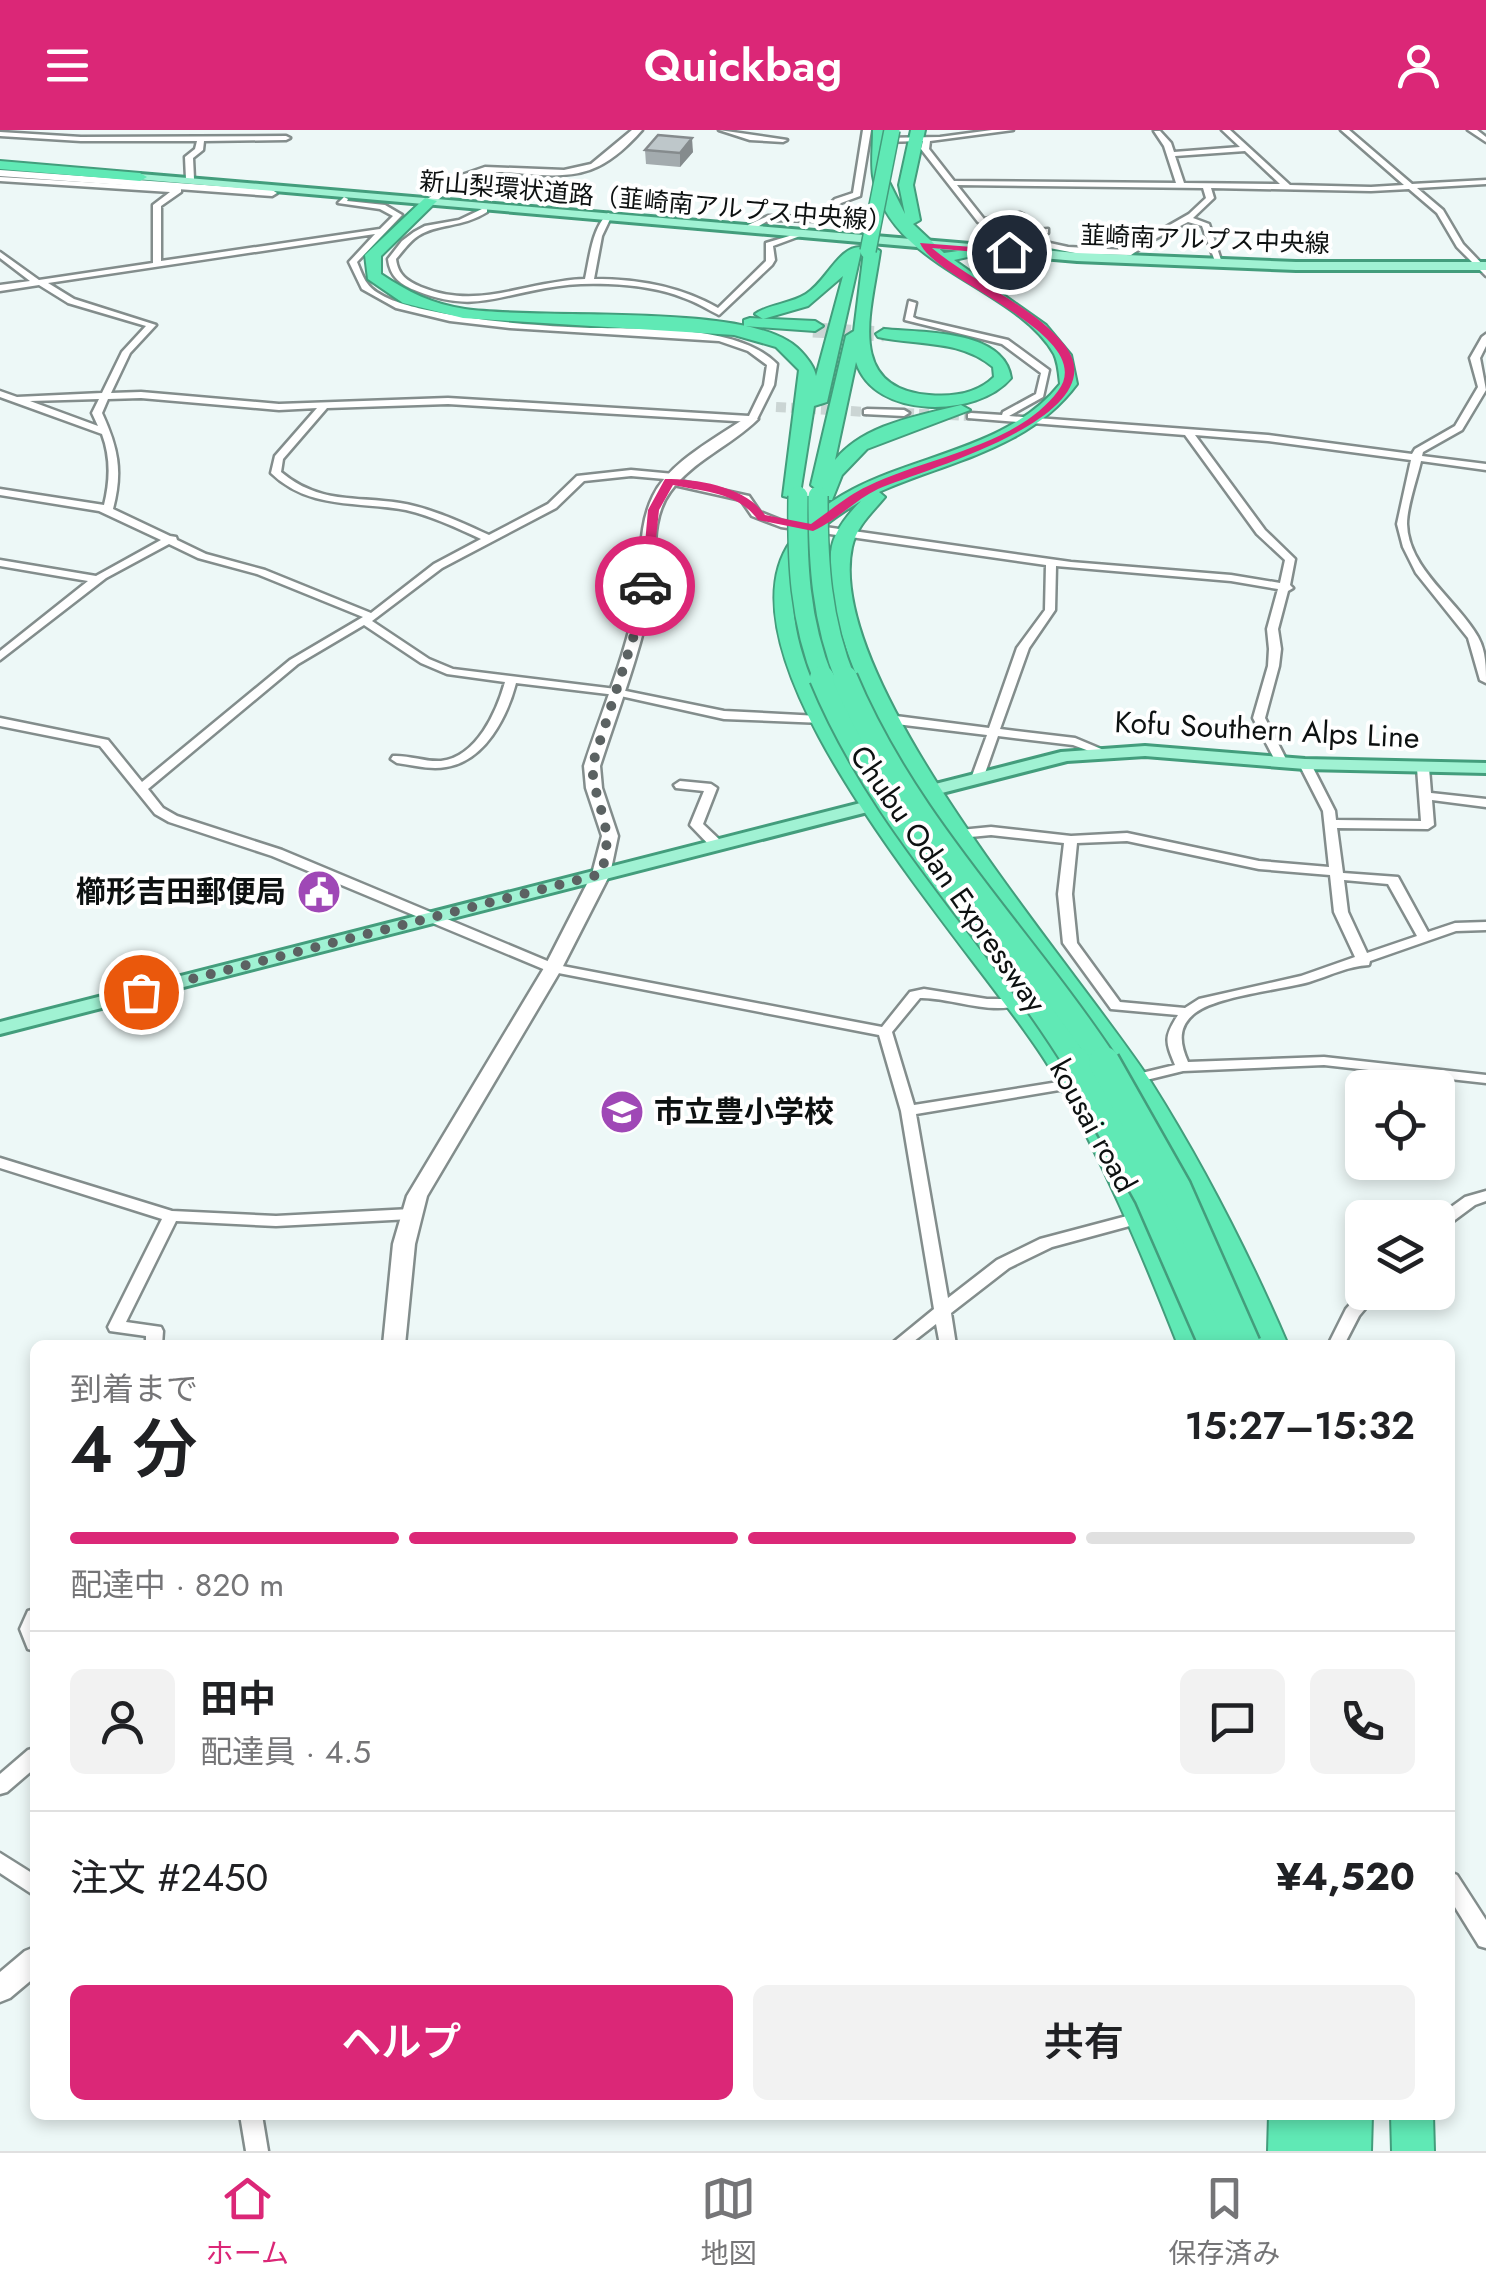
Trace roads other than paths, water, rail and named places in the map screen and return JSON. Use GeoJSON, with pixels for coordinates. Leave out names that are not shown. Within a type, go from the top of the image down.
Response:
{"type":"FeatureCollection","features":[{"type":"Feature","properties":{"kind":"highway"},"geometry":{"type":"LineString","coordinates":[[875,138],[892,130]]}},
{"type":"Feature","properties":{"kind":"highway","name":"kousai road"},"geometry":{"type":"LineString","coordinates":[[920,137],[906,196],[923,244]]}},
{"type":"Feature","properties":{"kind":"highway"},"geometry":{"type":"LineString","coordinates":[[666,322],[757,315],[800,304],[829,285],[862,251],[873,224],[875,138]]}},
{"type":"Feature","properties":{"kind":"highway"},"geometry":{"type":"LineString","coordinates":[[808,496],[860,445],[906,425],[991,400],[1016,378],[1013,363],[977,342],[885,332],[972,346],[995,358],[1004,371],[1003,378],[991,391],[950,400],[905,396],[876,382],[864,362],[862,251],[878,180],[875,138]]}},
{"type":"Feature","properties":{"kind":"highway","name":"kousai road"},"geometry":{"type":"LineString","coordinates":[[875,138],[884,182],[910,231],[944,263],[1030,319],[1061,346],[1070,370],[1068,384],[1037,419],[870,489],[803,532],[789,561],[783,597],[789,638],[819,720],[849,781],[1018,1002],[1072,1084],[1142,1217],[1191,1340]]}},
{"type":"Feature","properties":{"kind":"highway","name":"新山梨環状道路（韮崎南アルプス中央線）"},"geometry":{"type":"LineString","coordinates":[[0,170],[137,179]]}},
{"type":"Feature","properties":{"kind":"highway"},"geometry":{"type":"LineString","coordinates":[[427,204],[380,246],[371,264],[378,282],[395,294],[464,312],[814,328]]}},
{"type":"Feature","properties":{"kind":"highway"},"geometry":{"type":"LineString","coordinates":[[887,239],[910,231]]}},
{"type":"Feature","properties":{"kind":"highway"},"geometry":{"type":"LineString","coordinates":[[944,263],[954,253],[981,250]]}},
{"type":"Feature","properties":{"kind":"highway","name":"Chubu Odan Expressway"},"geometry":{"type":"LineString","coordinates":[[862,251],[808,496],[803,532],[805,632],[848,736],[895,813],[1037,1006],[1100,1103],[1161,1221],[1213,1340]]}},
{"type":"Feature","properties":{"kind":"highway"},"geometry":{"type":"LineString","coordinates":[[666,322],[749,335],[779,344],[800,356],[809,383],[808,496]]}},
{"type":"Feature","properties":{"kind":"highway","name":"kousai road"},"geometry":{"type":"LineString","coordinates":[[938,462],[872,500],[847,532],[840,569],[846,615],[888,719],[960,834],[1136,1080],[1232,1247],[1270,1340]]}},
{"type":"Feature","properties":{"kind":"highway","name":"Chubu Odan Expressway"},"geometry":{"type":"LineString","coordinates":[[808,496],[823,617],[852,699],[894,774],[1074,1017],[1126,1097],[1158,1156],[1243,1340]]}},
{"type":"Feature","properties":{"kind":"highway"},"geometry":{"type":"LineString","coordinates":[[1289,2151],[1290,2120]]}},
{"type":"Feature","properties":{"kind":"highway"},"geometry":{"type":"LineString","coordinates":[[1318,2120],[1318,2151]]}},
{"type":"Feature","properties":{"kind":"highway"},"geometry":{"type":"LineString","coordinates":[[1350,2151],[1351,2120]]}},
{"type":"Feature","properties":{"kind":"highway"},"geometry":{"type":"LineString","coordinates":[[1412,2120],[1413,2151]]}},
{"type":"Feature","properties":{"kind":"main road","name":"新山梨環状道路（韮崎南アルプス中央線）"},"geometry":{"type":"LineString","coordinates":[[137,179],[923,244]]}},
{"type":"Feature","properties":{"kind":"main road","name":"新山梨環状道路（韮崎南アルプス中央線）"},"geometry":{"type":"LineString","coordinates":[[137,179],[923,244]]}},
{"type":"Feature","properties":{"kind":"main road","name":"韮崎南アルプス中央線"},"geometry":{"type":"LineString","coordinates":[[923,244],[1220,264],[1484,268]]}},
{"type":"Feature","properties":{"kind":"main road","name":"Kofu Southern Alps Line"},"geometry":{"type":"LineString","coordinates":[[0,1028],[929,788],[1100,751],[1305,764],[1486,768]]}},
{"type":"Feature","properties":{"kind":"street"},"geometry":{"type":"LineString","coordinates":[[66,138],[82,130]]}},
{"type":"Feature","properties":{"kind":"street"},"geometry":{"type":"LineString","coordinates":[[427,204],[464,176],[478,172],[556,173],[588,169],[602,163],[638,130]]}},
{"type":"Feature","properties":{"kind":"street"},"geometry":{"type":"LineString","coordinates":[[723,130],[750,138],[784,134]]}},
{"type":"Feature","properties":{"kind":"street"},"geometry":{"type":"LineString","coordinates":[[751,228],[768,218],[819,219],[838,201],[856,194],[875,138],[1009,130]]}},
{"type":"Feature","properties":{"kind":"street"},"geometry":{"type":"LineString","coordinates":[[1226,130],[1286,186]]}},
{"type":"Feature","properties":{"kind":"street"},"geometry":{"type":"LineString","coordinates":[[1345,130],[1414,186],[1449,221],[1460,245],[1484,268]]}},
{"type":"Feature","properties":{"kind":"street"},"geometry":{"type":"LineString","coordinates":[[1472,130],[1486,140]]}},
{"type":"Feature","properties":{"kind":"street"},"geometry":{"type":"LineString","coordinates":[[1157,133],[1171,154],[1182,186]]}},
{"type":"Feature","properties":{"kind":"street"},"geometry":{"type":"LineString","coordinates":[[0,134],[66,138],[286,138]]}},
{"type":"Feature","properties":{"kind":"street"},"geometry":{"type":"LineString","coordinates":[[920,137],[925,149],[956,183],[973,214],[1043,248],[1079,254],[1128,253],[1143,238],[1163,234],[1188,219],[1210,198],[1206,186]]}},
{"type":"Feature","properties":{"kind":"street"},"geometry":{"type":"LineString","coordinates":[[184,185],[189,157],[198,150],[201,138]]}},
{"type":"Feature","properties":{"kind":"street"},"geometry":{"type":"LineString","coordinates":[[1171,154],[1246,149]]}},
{"type":"Feature","properties":{"kind":"street"},"geometry":{"type":"LineString","coordinates":[[0,170],[272,193]]}},
{"type":"Feature","properties":{"kind":"street"},"geometry":{"type":"LineString","coordinates":[[956,183],[1414,186],[1486,182]]}},
{"type":"Feature","properties":{"kind":"street"},"geometry":{"type":"LineString","coordinates":[[156,265],[157,204],[184,185],[310,191]]}},
{"type":"Feature","properties":{"kind":"street"},"geometry":{"type":"LineString","coordinates":[[344,199],[342,204],[382,207],[398,215],[354,262],[353,270],[373,295],[400,307],[530,328],[710,334],[746,346],[772,364],[756,412],[671,479],[654,510],[644,595],[592,766],[594,788],[610,836],[601,874],[553,968],[434,1165],[410,1214],[395,1340]]}},
{"type":"Feature","properties":{"kind":"street"},"geometry":{"type":"LineString","coordinates":[[484,210],[474,218],[422,226],[392,259],[395,273],[408,284],[441,298],[481,303],[567,282],[590,282],[660,288],[719,312],[740,288],[765,271],[771,259],[768,245],[796,236]]}},
{"type":"Feature","properties":{"kind":"street"},"geometry":{"type":"LineString","coordinates":[[986,221],[1020,216]]}},
{"type":"Feature","properties":{"kind":"street"},"geometry":{"type":"LineString","coordinates":[[590,282],[598,236],[607,218]]}},
{"type":"Feature","properties":{"kind":"street"},"geometry":{"type":"LineString","coordinates":[[1188,219],[1205,224],[1220,264]]}},
{"type":"Feature","properties":{"kind":"street"},"geometry":{"type":"LineString","coordinates":[[0,288],[380,231]]}},
{"type":"Feature","properties":{"kind":"street"},"geometry":{"type":"LineString","coordinates":[[1016,236],[1045,231]]}},
{"type":"Feature","properties":{"kind":"street"},"geometry":{"type":"LineString","coordinates":[[0,254],[71,300],[152,325],[126,352],[97,413],[112,443],[114,489],[108,510]]}},
{"type":"Feature","properties":{"kind":"street"},"geometry":{"type":"LineString","coordinates":[[912,303],[908,318],[996,338],[1019,349],[1046,372],[1048,379],[1040,394],[1000,417]]}},
{"type":"Feature","properties":{"kind":"street"},"geometry":{"type":"LineString","coordinates":[[1486,337],[1475,358],[1483,387],[1464,422],[1418,450],[1402,524],[1420,571],[1473,638],[1486,680]]}},
{"type":"Feature","properties":{"kind":"street"},"geometry":{"type":"LineString","coordinates":[[0,394],[106,432]]}},
{"type":"Feature","properties":{"kind":"street"},"geometry":{"type":"LineString","coordinates":[[19,399],[108,395],[256,407],[448,401],[756,412],[776,407]]}},
{"type":"Feature","properties":{"kind":"street"},"geometry":{"type":"LineString","coordinates":[[324,406],[278,458],[276,473],[284,482],[317,498],[417,510],[486,538]]}},
{"type":"Feature","properties":{"kind":"street"},"geometry":{"type":"LineString","coordinates":[[867,412],[904,414]]}},
{"type":"Feature","properties":{"kind":"street"},"geometry":{"type":"LineString","coordinates":[[970,416],[1187,430],[1486,467]]}},
{"type":"Feature","properties":{"kind":"street"},"geometry":{"type":"LineString","coordinates":[[1187,430],[1261,532],[1290,559],[1288,588],[1278,601],[1271,632],[1276,647],[1259,718],[1282,762]]}},
{"type":"Feature","properties":{"kind":"street"},"geometry":{"type":"LineString","coordinates":[[142,788],[294,662],[369,619],[438,566],[552,506],[582,478],[632,472],[671,479],[736,495],[750,502],[762,518],[803,532],[847,532],[1051,562],[1231,578],[1288,588]]}},
{"type":"Feature","properties":{"kind":"street"},"geometry":{"type":"LineString","coordinates":[[0,492],[108,510],[202,556],[261,572],[369,619],[437,667],[616,692],[724,715],[819,720]]}},
{"type":"Feature","properties":{"kind":"street"},"geometry":{"type":"LineString","coordinates":[[0,657],[96,579],[172,539]]}},
{"type":"Feature","properties":{"kind":"street"},"geometry":{"type":"LineString","coordinates":[[978,776],[1023,648],[1050,610],[1051,562]]}},
{"type":"Feature","properties":{"kind":"street"},"geometry":{"type":"LineString","coordinates":[[0,563],[96,579]]}},
{"type":"Feature","properties":{"kind":"street"},"geometry":{"type":"LineString","coordinates":[[396,759],[441,764],[470,750],[497,720],[512,679]]}},
{"type":"Feature","properties":{"kind":"street"},"geometry":{"type":"LineString","coordinates":[[888,719],[1075,742],[1100,751]]}},
{"type":"Feature","properties":{"kind":"street"},"geometry":{"type":"LineString","coordinates":[[0,722],[104,743],[173,820],[278,853],[553,968],[885,1032]]}},
{"type":"Feature","properties":{"kind":"street"},"geometry":{"type":"LineString","coordinates":[[1305,764],[1332,824],[1342,912],[1364,962]]}},
{"type":"Feature","properties":{"kind":"street"},"geometry":{"type":"LineString","coordinates":[[1332,824],[1428,824],[1423,768]]}},
{"type":"Feature","properties":{"kind":"street"},"geometry":{"type":"LineString","coordinates":[[680,785],[712,788],[696,825],[717,845]]}},
{"type":"Feature","properties":{"kind":"street"},"geometry":{"type":"LineString","coordinates":[[1428,796],[1486,803]]}},
{"type":"Feature","properties":{"kind":"street"},"geometry":{"type":"LineString","coordinates":[[960,834],[991,831],[1071,840],[1127,837],[1259,865],[1394,880],[1425,938]]}},
{"type":"Feature","properties":{"kind":"street"},"geometry":{"type":"LineString","coordinates":[[1071,840],[1064,894],[1070,943],[1116,1006],[1187,1012],[1204,1002],[1364,962],[1454,927],[1486,926]]}},
{"type":"Feature","properties":{"kind":"street"},"geometry":{"type":"LineString","coordinates":[[885,1032],[914,995],[924,993],[987,1003],[1018,1002]]}},
{"type":"Feature","properties":{"kind":"street"},"geometry":{"type":"LineString","coordinates":[[1184,1068],[1173,1044],[1187,1012]]}},
{"type":"Feature","properties":{"kind":"street"},"geometry":{"type":"LineString","coordinates":[[885,1032],[908,1110],[947,1340]]}},
{"type":"Feature","properties":{"kind":"street"},"geometry":{"type":"LineString","coordinates":[[908,1110],[1072,1084],[1136,1080],[1184,1068],[1324,1061],[1486,1079]]}},
{"type":"Feature","properties":{"kind":"street"},"geometry":{"type":"LineString","coordinates":[[0,1162],[172,1216],[276,1221],[410,1214]]}},
{"type":"Feature","properties":{"kind":"street"},"geometry":{"type":"LineString","coordinates":[[1455,1211],[1470,1200],[1486,1196]]}},
{"type":"Feature","properties":{"kind":"street"},"geometry":{"type":"LineString","coordinates":[[155,1340],[156,1330],[116,1327],[172,1216]]}},
{"type":"Feature","properties":{"kind":"street"},"geometry":{"type":"LineString","coordinates":[[905,1340],[1003,1264],[1046,1243],[1142,1217]]}},
{"type":"Feature","properties":{"kind":"street"},"geometry":{"type":"LineString","coordinates":[[1338,1340],[1355,1310]]}},
{"type":"Feature","properties":{"kind":"street"},"geometry":{"type":"LineString","coordinates":[[0,1786],[30,1760]]}},
{"type":"Feature","properties":{"kind":"street"},"geometry":{"type":"LineString","coordinates":[[0,1862],[30,1884]]}},
{"type":"Feature","properties":{"kind":"street"},"geometry":{"type":"LineString","coordinates":[[1455,1889],[1486,1939]]}},
{"type":"Feature","properties":{"kind":"street"},"geometry":{"type":"LineString","coordinates":[[0,1990],[30,1964]]}},
{"type":"Feature","properties":{"kind":"street"},"geometry":{"type":"LineString","coordinates":[[252,2120],[257,2151]]}},
{"type":"Feature","properties":{"kind":"tunnel"},"geometry":{"type":"LineString","coordinates":[[813,330],[884,334]]}},
{"type":"Feature","properties":{"kind":"tunnel"},"geometry":{"type":"LineString","coordinates":[[776,407],[867,412]]}},
{"type":"Feature","properties":{"kind":"tunnel"},"geometry":{"type":"LineString","coordinates":[[904,413],[971,416]]}},
{"type":"Feature","properties":{"kind":"place","name":"櫛形吉田郵便局"},"geometry":{"type":"Point","coordinates":[319,892]}},
{"type":"Feature","properties":{"kind":"place","name":"市立豊小学校"},"geometry":{"type":"Point","coordinates":[622,1112]}}]}
